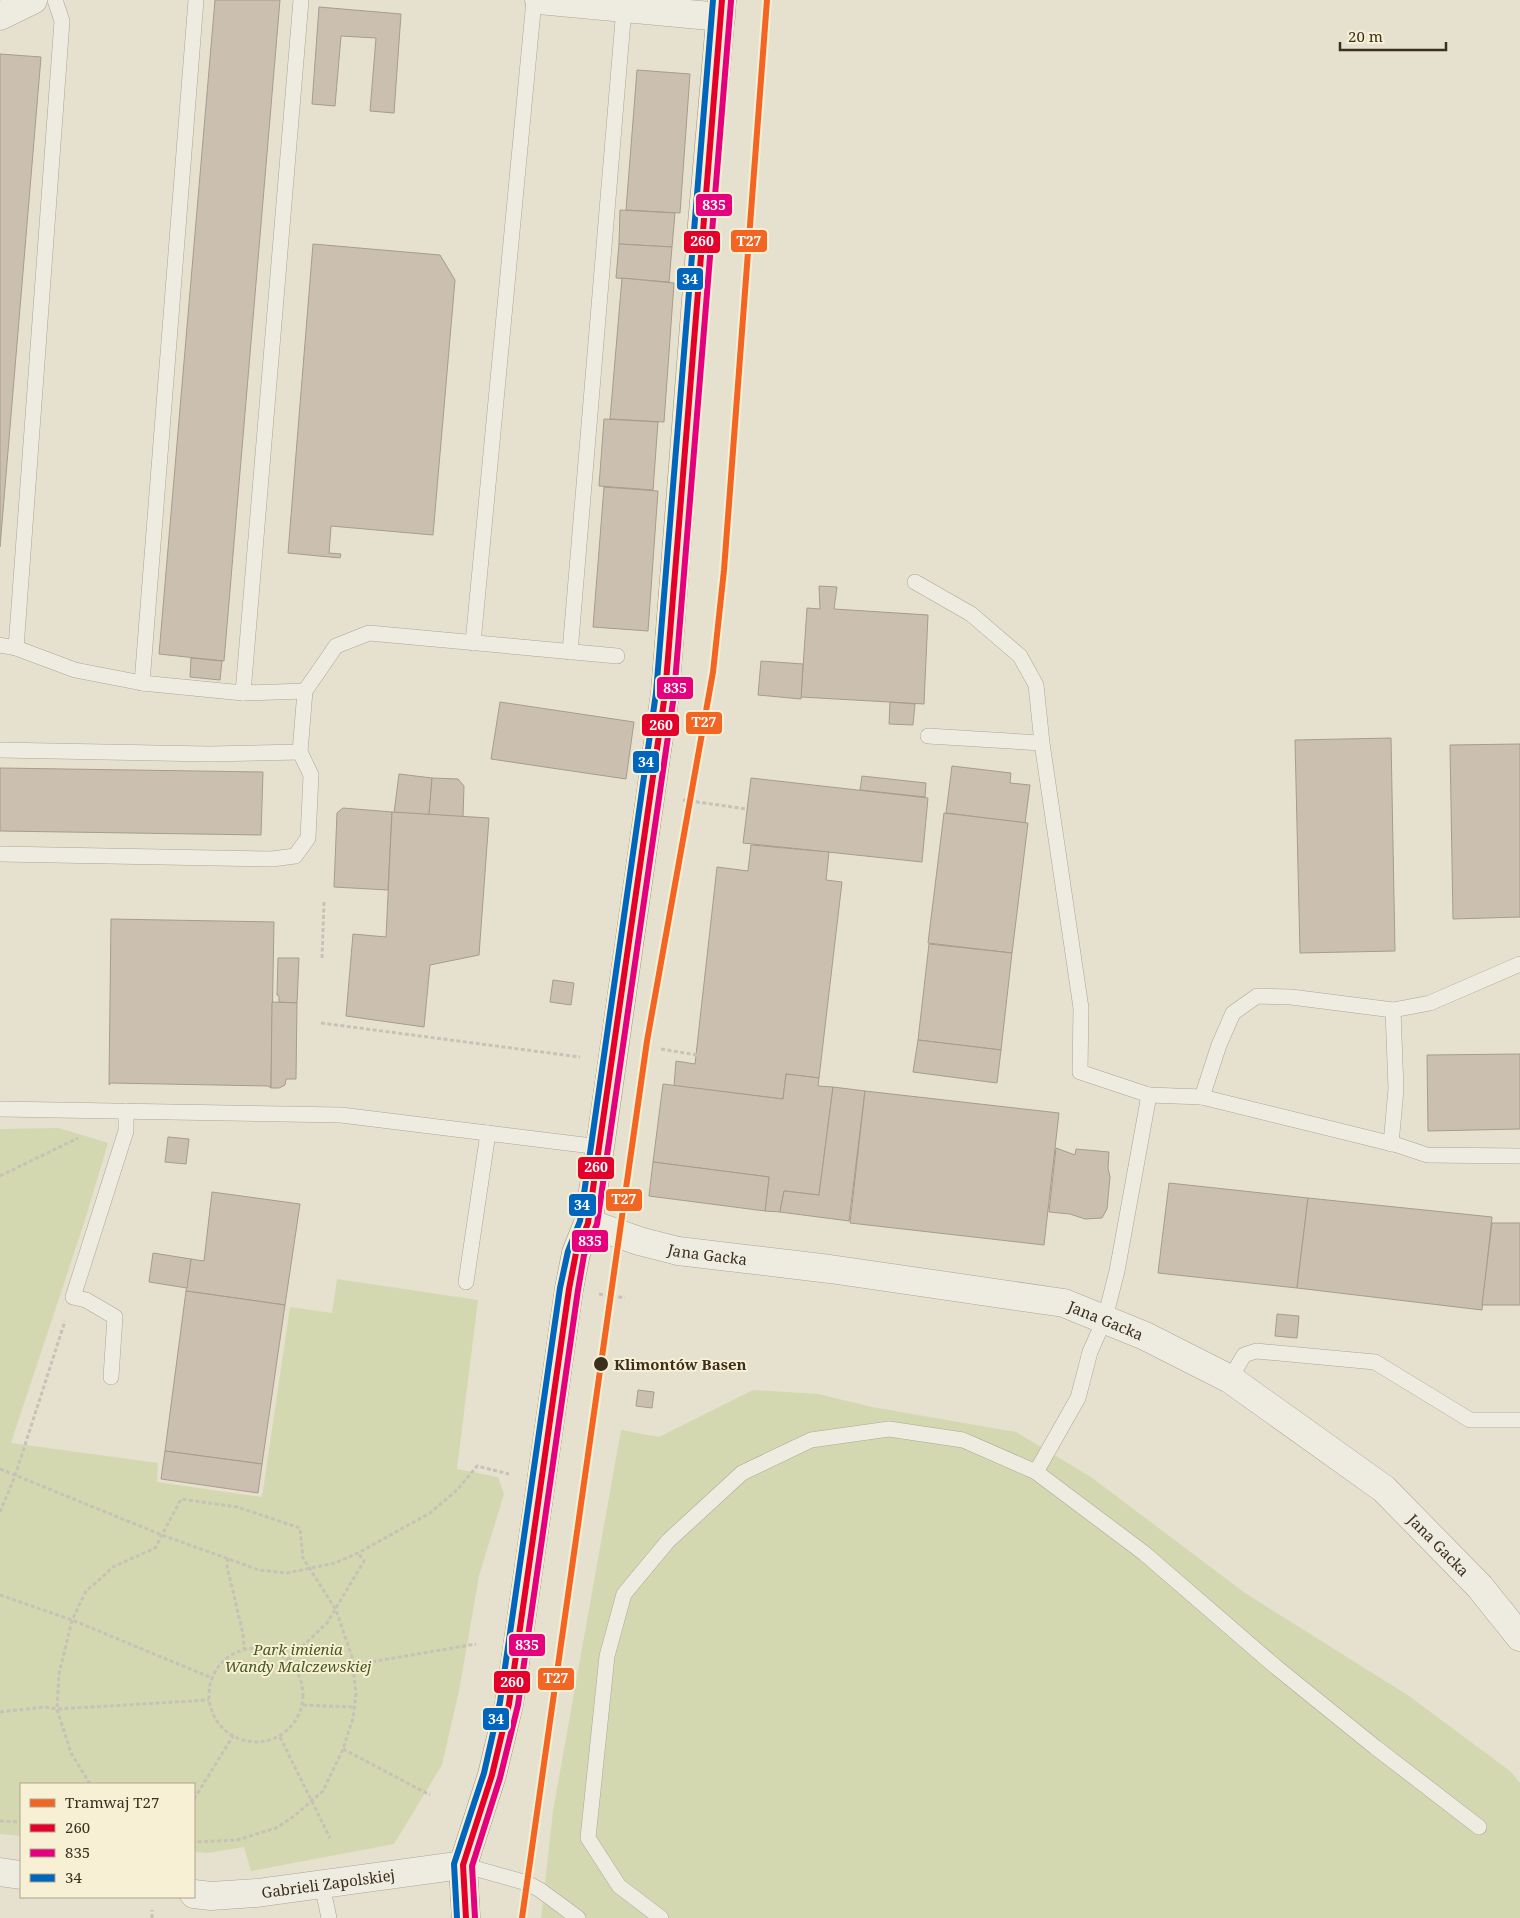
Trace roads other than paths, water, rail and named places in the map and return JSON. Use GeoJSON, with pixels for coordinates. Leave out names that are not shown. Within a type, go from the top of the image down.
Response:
{"type":"FeatureCollection","features":[{"type":"Feature","properties":{"kind":"street"},"geometry":{"type":"LineString","coordinates":[[0,16],[33,0]]}},
{"type":"Feature","properties":{"kind":"street"},"geometry":{"type":"LineString","coordinates":[[466,1918],[463,1865],[492,1775],[509,1704],[569,1289],[576,1253],[588,1223],[600,1146],[665,694],[702,224],[722,9],[624,8],[539,0]]}},
{"type":"Feature","properties":{"kind":"street","name":"Jana Gacka"},"geometry":{"type":"LineString","coordinates":[[588,1223],[639,1241],[678,1250],[830,1269],[1064,1303],[1105,1318],[1230,1379],[1384,1489],[1480,1587],[1520,1637]]}},
{"type":"Feature","properties":{"kind":"street","name":"Gabrieli Zapolskiej"},"geometry":{"type":"LineString","coordinates":[[195,1894],[211,1896],[257,1893],[463,1865]]}},
{"type":"Feature","properties":{"kind":"street"},"geometry":{"type":"LineString","coordinates":[[0,1872],[20,1875]]}},
{"type":"Feature","properties":{"kind":"lane"},"geometry":{"type":"LineString","coordinates":[[16,648],[62,21],[55,0]]}},
{"type":"Feature","properties":{"kind":"lane"},"geometry":{"type":"LineString","coordinates":[[142,683],[196,0]]}},
{"type":"Feature","properties":{"kind":"lane"},"geometry":{"type":"LineString","coordinates":[[243,693],[301,0]]}},
{"type":"Feature","properties":{"kind":"lane"},"geometry":{"type":"LineString","coordinates":[[474,642],[534,0]]}},
{"type":"Feature","properties":{"kind":"lane"},"geometry":{"type":"LineString","coordinates":[[570,652],[624,8]]}},
{"type":"Feature","properties":{"kind":"lane"},"geometry":{"type":"LineString","coordinates":[[915,582],[971,614],[1020,656],[1036,685],[1042,743],[1081,1008],[1080,1072],[1149,1095],[1202,1097],[1391,1144],[1427,1155],[1520,1156]]}},
{"type":"Feature","properties":{"kind":"lane"},"geometry":{"type":"LineString","coordinates":[[0,854],[272,859],[296,856],[308,838],[311,775],[300,752],[305,691],[336,646],[369,632],[617,656]]}},
{"type":"Feature","properties":{"kind":"lane"},"geometry":{"type":"LineString","coordinates":[[0,645],[16,648],[75,670],[142,683],[243,693],[305,691]]}},
{"type":"Feature","properties":{"kind":"lane"},"geometry":{"type":"LineString","coordinates":[[928,736],[1042,743]]}},
{"type":"Feature","properties":{"kind":"lane"},"geometry":{"type":"LineString","coordinates":[[0,750],[209,754],[300,752]]}},
{"type":"Feature","properties":{"kind":"lane"},"geometry":{"type":"LineString","coordinates":[[1202,1097],[1219,1044],[1233,1013],[1257,996],[1291,997],[1393,1010],[1430,1003],[1520,964]]}},
{"type":"Feature","properties":{"kind":"lane"},"geometry":{"type":"LineString","coordinates":[[1391,1144],[1396,1089],[1393,1010]]}},
{"type":"Feature","properties":{"kind":"lane"},"geometry":{"type":"LineString","coordinates":[[1036,1472],[1078,1398],[1090,1352],[1105,1318],[1117,1272],[1149,1095]]}},
{"type":"Feature","properties":{"kind":"lane"},"geometry":{"type":"LineString","coordinates":[[0,1109],[341,1115],[600,1146]]}},
{"type":"Feature","properties":{"kind":"lane"},"geometry":{"type":"LineString","coordinates":[[111,1377],[115,1317],[86,1300],[74,1297],[126,1131],[126,1110]]}},
{"type":"Feature","properties":{"kind":"lane"},"geometry":{"type":"LineString","coordinates":[[466,1282],[488,1133]]}},
{"type":"Feature","properties":{"kind":"lane"},"geometry":{"type":"LineString","coordinates":[[1230,1379],[1244,1355],[1256,1351],[1375,1362],[1470,1420],[1520,1420]]}},
{"type":"Feature","properties":{"kind":"lane"},"geometry":{"type":"LineString","coordinates":[[661,1918],[619,1886],[588,1838],[607,1656],[624,1594],[668,1541],[742,1473],[811,1440],[888,1429],[963,1440],[1036,1472],[1144,1553],[1374,1747],[1479,1827]]}},
{"type":"Feature","properties":{"kind":"lane"},"geometry":{"type":"LineString","coordinates":[[463,1865],[527,1883],[540,1890],[578,1918]]}},
{"type":"Feature","properties":{"kind":"lane"},"geometry":{"type":"LineString","coordinates":[[322,1885],[329,1918]]}},
{"type":"Feature","properties":{"kind":"tram line","name":"T27"},"geometry":{"type":"LineString","coordinates":[[522,1918],[647,1041],[713,672],[724,570],[767,0]]}},
{"type":"Feature","properties":{"kind":"place","name":"Klimontów Basen"},"geometry":{"type":"Point","coordinates":[601,1364]}},
{"type":"Feature","properties":{"kind":"park label","name":"Park imienia Wandy Malczewskiej"},"geometry":{"type":"Point","coordinates":[298,1658]}}]}
